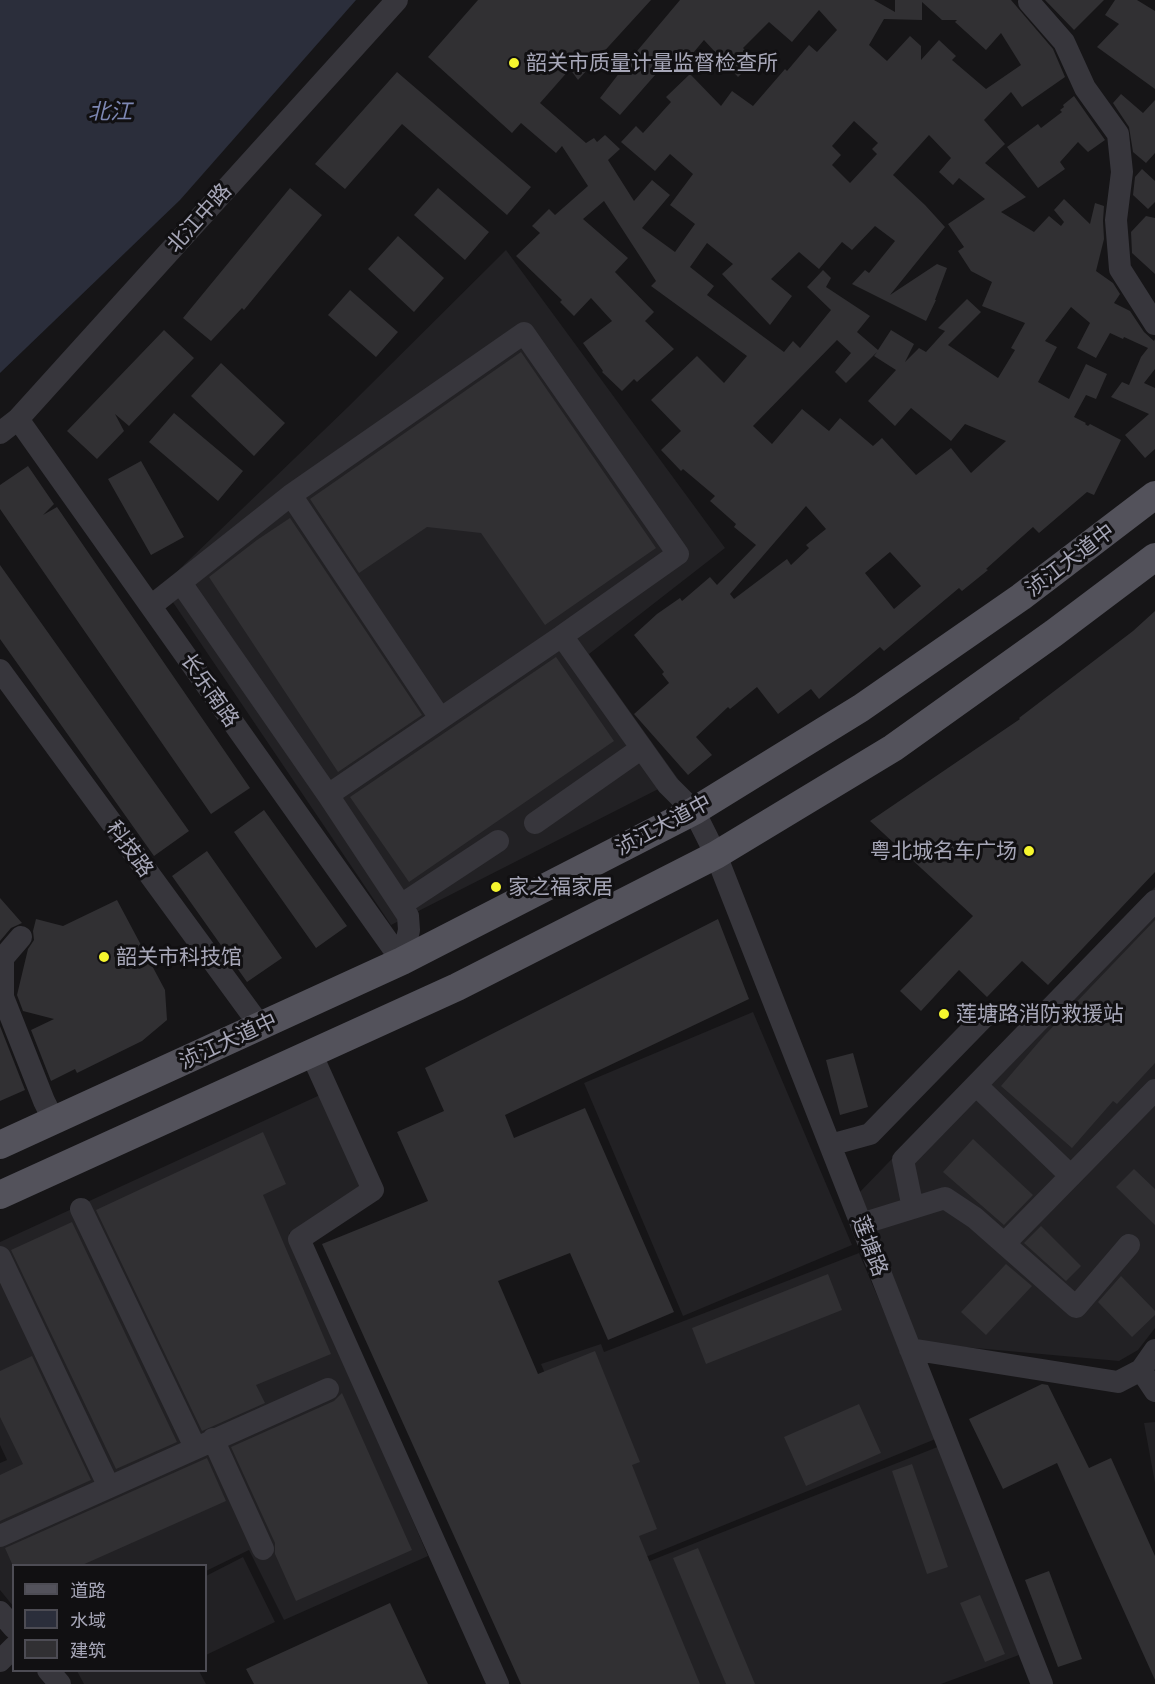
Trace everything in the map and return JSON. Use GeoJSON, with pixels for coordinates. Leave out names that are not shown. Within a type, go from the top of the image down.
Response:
{"type":"FeatureCollection","features":[{"type":"Feature","properties":{"kind":"main road","name":"浈江大道中"},"geometry":{"type":"LineString","coordinates":[[0,1145],[402,961],[694,811],[861,708],[1021,597],[1155,495]]}},
{"type":"Feature","properties":{"kind":"main road"},"geometry":{"type":"LineString","coordinates":[[0,1195],[457,987],[716,855],[893,748],[1054,633],[1155,557]]}},
{"type":"Feature","properties":{"kind":"street","name":"北江中路"},"geometry":{"type":"LineString","coordinates":[[0,434],[18,419],[396,0]]}},
{"type":"Feature","properties":{"kind":"street"},"geometry":{"type":"LineString","coordinates":[[1028,1],[1064,42],[1085,88],[1118,134],[1122,172],[1116,220],[1120,269],[1155,324]]}},
{"type":"Feature","properties":{"kind":"street"},"geometry":{"type":"LineString","coordinates":[[151,606],[291,495],[524,333],[678,554],[328,795]]}},
{"type":"Feature","properties":{"kind":"street","name":"长乐南路"},"geometry":{"type":"LineString","coordinates":[[18,419],[402,961]]}},
{"type":"Feature","properties":{"kind":"street"},"geometry":{"type":"LineString","coordinates":[[291,495],[440,718]]}},
{"type":"Feature","properties":{"kind":"street"},"geometry":{"type":"LineString","coordinates":[[181,583],[328,795],[408,916],[409,930],[402,961]]}},
{"type":"Feature","properties":{"kind":"street","name":"莲塘路"},"geometry":{"type":"LineString","coordinates":[[562,636],[672,789],[694,811],[716,855],[1042,1684]]}},
{"type":"Feature","properties":{"kind":"street","name":"科技路"},"geometry":{"type":"LineString","coordinates":[[0,670],[261,1027]]}},
{"type":"Feature","properties":{"kind":"street"},"geometry":{"type":"LineString","coordinates":[[535,823],[642,748]]}},
{"type":"Feature","properties":{"kind":"street"},"geometry":{"type":"LineString","coordinates":[[401,905],[498,841]]}},
{"type":"Feature","properties":{"kind":"street"},"geometry":{"type":"LineString","coordinates":[[913,1208],[903,1160],[1155,901]]}},
{"type":"Feature","properties":{"kind":"street"},"geometry":{"type":"LineString","coordinates":[[21,937],[3,958],[3,997],[44,1101],[54,1120]]}},
{"type":"Feature","properties":{"kind":"street"},"geometry":{"type":"LineString","coordinates":[[830,1145],[870,1134],[985,1016]]}},
{"type":"Feature","properties":{"kind":"street"},"geometry":{"type":"LineString","coordinates":[[311,1053],[373,1190],[299,1239],[498,1684]]}},
{"type":"Feature","properties":{"kind":"street"},"geometry":{"type":"LineString","coordinates":[[976,1085],[1071,1176]]}},
{"type":"Feature","properties":{"kind":"street"},"geometry":{"type":"LineString","coordinates":[[1005,1244],[1155,1090]]}},
{"type":"Feature","properties":{"kind":"street"},"geometry":{"type":"LineString","coordinates":[[861,1224],[945,1198],[975,1218],[1076,1306],[1129,1245]]}},
{"type":"Feature","properties":{"kind":"street"},"geometry":{"type":"LineString","coordinates":[[81,1209],[204,1443],[263,1549]]}},
{"type":"Feature","properties":{"kind":"street"},"geometry":{"type":"LineString","coordinates":[[0,1257],[109,1487]]}},
{"type":"Feature","properties":{"kind":"street"},"geometry":{"type":"LineString","coordinates":[[910,1349],[1118,1382],[1141,1370],[1155,1350]]}},
{"type":"Feature","properties":{"kind":"street"},"geometry":{"type":"LineString","coordinates":[[1141,1370],[1155,1392]]}},
{"type":"Feature","properties":{"kind":"street"},"geometry":{"type":"LineString","coordinates":[[0,1536],[328,1389]]}},
{"type":"Feature","properties":{"kind":"street"},"geometry":{"type":"LineString","coordinates":[[0,1612],[12,1626]]}},
{"type":"Feature","properties":{"kind":"street"},"geometry":{"type":"LineString","coordinates":[[0,1661],[12,1649]]}},
{"type":"Feature","properties":{"kind":"street"},"geometry":{"type":"LineString","coordinates":[[49,1672],[60,1684]]}},
{"type":"Feature","properties":{"kind":"shaded area"},"geometry":{"type":"Polygon","coordinates":[[[506,250],[725,548],[589,654],[678,779],[391,925],[162,586],[348,407],[506,250]]]}},
{"type":"Feature","properties":{"kind":"shaded area"},"geometry":{"type":"Polygon","coordinates":[[[1155,887],[1155,1328],[1138,1350],[1119,1361],[919,1343],[856,1196],[1155,887]]]}},
{"type":"Feature","properties":{"kind":"shaded area"},"geometry":{"type":"Polygon","coordinates":[[[753,1012],[852,1245],[683,1316],[584,1083],[753,1012]]]}},
{"type":"Feature","properties":{"kind":"shaded area"},"geometry":{"type":"Polygon","coordinates":[[[320,1095],[362,1186],[289,1233],[428,1556],[284,1620],[249,1550],[207,1571],[207,1564],[12,1564],[12,1605],[0,1590],[0,1463],[7,1460],[0,1445],[0,1242],[320,1095]]]}},
{"type":"Feature","properties":{"kind":"shaded area"},"geometry":{"type":"Polygon","coordinates":[[[859,1253],[938,1438],[626,1565],[541,1364],[601,1344],[604,1352],[859,1253]]]}},
{"type":"Feature","properties":{"kind":"shaded area"},"geometry":{"type":"Polygon","coordinates":[[[1155,1422],[1155,1483],[1144,1423],[1155,1422]]]}},
{"type":"Feature","properties":{"kind":"shaded area"},"geometry":{"type":"Polygon","coordinates":[[[940,1446],[1019,1655],[941,1684],[675,1684],[627,1570],[940,1446]]]}},
{"type":"Feature","properties":{"kind":"shaded area"},"geometry":{"type":"Polygon","coordinates":[[[243,1557],[275,1622],[207,1655],[207,1575],[243,1557]]]}},
{"type":"Feature","properties":{"kind":"shaded area"},"geometry":{"type":"Polygon","coordinates":[[[78,1672],[200,1672],[206,1684],[84,1684],[78,1672]]]}},
{"type":"Feature","properties":{"kind":"water","name":"北江"},"geometry":{"type":"Polygon","coordinates":[[[0,0],[356,0],[180,200],[0,373],[0,0]]]}},
{"type":"Feature","properties":{"kind":"building"},"geometry":{"type":"Polygon","coordinates":[[[478,0],[651,0],[578,80],[570,69],[540,103],[586,143],[594,138],[597,142],[605,135],[620,149],[608,160],[634,201],[652,180],[670,195],[642,228],[675,252],[695,224],[670,205],[693,174],[670,154],[655,171],[621,142],[636,126],[643,133],[671,102],[666,97],[690,74],[721,106],[732,91],[753,106],[809,45],[817,52],[837,30],[819,10],[792,42],[769,22],[743,48],[755,60],[738,77],[704,40],[688,59],[677,50],[620,115],[600,98],[680,0],[874,0],[895,12],[895,0],[1011,0],[1053,49],[1065,77],[1022,107],[1011,92],[984,120],[1005,144],[985,163],[1026,197],[1001,212],[1034,232],[1049,216],[1061,226],[1064,222],[1054,210],[1064,199],[1090,224],[1095,203],[1104,206],[1104,239],[1096,271],[1113,283],[1120,294],[1114,303],[1130,311],[1144,332],[1154,341],[1155,339],[1155,369],[1144,383],[1155,388],[1155,449],[1145,458],[1125,435],[1149,414],[1111,397],[1122,382],[1129,385],[1141,357],[1148,348],[1110,333],[1096,358],[1077,348],[1090,323],[1071,307],[1045,341],[1057,347],[1038,382],[1069,399],[1086,364],[1107,374],[1096,399],[1086,395],[1074,417],[1088,426],[1090,424],[1121,440],[1094,495],[1087,492],[1039,533],[1033,527],[986,569],[988,570],[962,591],[959,588],[884,651],[880,647],[819,699],[811,689],[778,714],[757,687],[730,709],[728,707],[696,737],[712,755],[688,775],[634,714],[669,683],[662,674],[664,672],[634,635],[657,614],[680,598],[682,601],[710,577],[717,585],[756,545],[734,527],[736,524],[710,501],[715,496],[683,469],[681,471],[661,450],[681,431],[651,400],[697,356],[724,383],[747,356],[651,286],[656,281],[604,201],[583,219],[628,258],[615,272],[654,312],[645,321],[674,349],[637,382],[634,379],[622,391],[602,372],[583,343],[612,321],[591,298],[574,316],[560,302],[562,300],[516,256],[540,233],[532,226],[549,209],[555,215],[588,186],[562,146],[556,153],[521,123],[512,133],[428,57],[478,0]],[[922,2],[922,20],[884,19],[869,45],[887,61],[910,36],[921,46],[921,60],[939,40],[956,56],[952,60],[986,89],[1021,65],[1001,33],[986,50],[955,22],[957,20],[942,20],[922,2]],[[854,121],[832,146],[841,155],[832,165],[850,183],[877,154],[872,149],[878,143],[854,121]],[[929,135],[893,175],[945,227],[890,295],[937,264],[947,268],[926,321],[852,284],[865,270],[869,273],[895,241],[875,226],[852,250],[842,242],[819,269],[799,252],[771,279],[792,296],[770,325],[722,274],[733,264],[707,243],[690,267],[714,286],[707,295],[784,352],[793,341],[800,348],[831,310],[807,287],[823,270],[831,278],[826,287],[870,316],[857,332],[878,350],[891,330],[914,344],[905,362],[919,348],[926,352],[945,331],[938,328],[967,299],[981,312],[948,345],[998,378],[1015,350],[1011,348],[1025,323],[982,306],[992,282],[971,271],[958,251],[964,247],[948,224],[985,199],[959,178],[953,185],[939,172],[951,158],[929,135]],[[837,340],[753,426],[772,444],[802,409],[829,431],[840,418],[873,446],[882,438],[916,475],[951,448],[971,473],[1006,441],[965,424],[951,441],[911,408],[895,426],[868,401],[896,370],[874,356],[877,352],[846,383],[835,372],[851,353],[837,340]],[[806,506],[730,594],[734,599],[787,559],[791,565],[809,548],[806,545],[826,529],[806,506]],[[890,552],[865,573],[894,609],[921,586],[890,552]]]}},
{"type":"Feature","properties":{"kind":"building"},"geometry":{"type":"Polygon","coordinates":[[[1045,0],[1104,0],[1074,30],[1045,0]]]}},
{"type":"Feature","properties":{"kind":"building"},"geometry":{"type":"Polygon","coordinates":[[[1115,0],[1137,0],[1155,11],[1155,89],[1097,47],[1119,24],[1105,15],[1115,0]]]}},
{"type":"Feature","properties":{"kind":"building"},"geometry":{"type":"Polygon","coordinates":[[[397,72],[531,187],[507,215],[402,124],[345,189],[315,164],[397,72]]]}},
{"type":"Feature","properties":{"kind":"building"},"geometry":{"type":"Polygon","coordinates":[[[1121,94],[1143,113],[1155,100],[1155,153],[1146,163],[1133,152],[1129,127],[1113,103],[1121,94]]]}},
{"type":"Feature","properties":{"kind":"building"},"geometry":{"type":"Polygon","coordinates":[[[1074,96],[1105,140],[1088,152],[1078,142],[1060,162],[1065,169],[1038,188],[1007,147],[1038,124],[1041,128],[1062,112],[1060,110],[1064,107],[1063,105],[1074,96]]]}},
{"type":"Feature","properties":{"kind":"building"},"geometry":{"type":"Polygon","coordinates":[[[1142,169],[1155,181],[1155,202],[1148,209],[1133,195],[1135,177],[1142,169]]]}},
{"type":"Feature","properties":{"kind":"building"},"geometry":{"type":"Polygon","coordinates":[[[290,188],[322,215],[244,310],[242,308],[211,341],[183,318],[290,188]]]}},
{"type":"Feature","properties":{"kind":"building"},"geometry":{"type":"Polygon","coordinates":[[[438,188],[489,232],[465,260],[414,215],[438,188]]]}},
{"type":"Feature","properties":{"kind":"building"},"geometry":{"type":"Polygon","coordinates":[[[1146,216],[1155,218],[1155,274],[1132,253],[1131,232],[1146,216]]]}},
{"type":"Feature","properties":{"kind":"building"},"geometry":{"type":"Polygon","coordinates":[[[398,236],[444,278],[414,312],[368,269],[398,236]]]}},
{"type":"Feature","properties":{"kind":"building"},"geometry":{"type":"Polygon","coordinates":[[[350,290],[398,332],[376,357],[328,315],[350,290]]]}},
{"type":"Feature","properties":{"kind":"building"},"geometry":{"type":"Polygon","coordinates":[[[164,330],[194,358],[129,426],[115,414],[124,431],[97,459],[67,431],[164,330]]]}},
{"type":"Feature","properties":{"kind":"building"},"geometry":{"type":"Polygon","coordinates":[[[521,352],[656,548],[545,625],[481,533],[427,527],[359,573],[310,499],[521,352]]]}},
{"type":"Feature","properties":{"kind":"building"},"geometry":{"type":"Polygon","coordinates":[[[221,363],[285,423],[254,456],[191,396],[221,363]]]}},
{"type":"Feature","properties":{"kind":"building"},"geometry":{"type":"Polygon","coordinates":[[[174,413],[243,471],[218,501],[149,442],[174,413]]]}},
{"type":"Feature","properties":{"kind":"building"},"geometry":{"type":"Polygon","coordinates":[[[141,461],[184,537],[151,555],[108,479],[141,461]]]}},
{"type":"Feature","properties":{"kind":"building"},"geometry":{"type":"Polygon","coordinates":[[[28,466],[54,504],[43,515],[57,507],[250,788],[211,814],[0,509],[0,485],[28,466]]]}},
{"type":"Feature","properties":{"kind":"building"},"geometry":{"type":"Polygon","coordinates":[[[290,518],[422,715],[338,772],[209,577],[290,518]]]}},
{"type":"Feature","properties":{"kind":"building"},"geometry":{"type":"Polygon","coordinates":[[[0,565],[189,831],[154,856],[0,639],[0,565]]]}},
{"type":"Feature","properties":{"kind":"building","name":"粤北城名车广场"},"geometry":{"type":"Polygon","coordinates":[[[1155,611],[1155,872],[1048,985],[1022,961],[987,997],[959,970],[921,1011],[900,991],[973,916],[870,821],[1020,719],[1133,631],[1155,611]]]}},
{"type":"Feature","properties":{"kind":"building"},"geometry":{"type":"Polygon","coordinates":[[[556,657],[614,741],[409,882],[350,797],[556,657]]]}},
{"type":"Feature","properties":{"kind":"building"},"geometry":{"type":"Polygon","coordinates":[[[264,810],[347,926],[316,948],[234,832],[264,810]]]}},
{"type":"Feature","properties":{"kind":"building"},"geometry":{"type":"Polygon","coordinates":[[[207,851],[282,958],[247,982],[172,876],[207,851]]]}},
{"type":"Feature","properties":{"kind":"building"},"geometry":{"type":"Polygon","coordinates":[[[0,898],[22,923],[11,928],[0,941],[0,898]]]}},
{"type":"Feature","properties":{"kind":"building","name":"韶关市科技馆"},"geometry":{"type":"Polygon","coordinates":[[[117,900],[165,990],[167,1020],[142,1041],[77,1073],[75,1069],[51,1081],[31,1030],[54,1019],[23,1011],[17,995],[28,949],[34,940],[33,931],[36,919],[63,926],[117,900]]]}},
{"type":"Feature","properties":{"kind":"building"},"geometry":{"type":"Polygon","coordinates":[[[718,919],[749,999],[505,1115],[514,1138],[585,1108],[674,1312],[608,1340],[570,1253],[498,1281],[538,1374],[595,1351],[640,1462],[632,1465],[657,1529],[639,1536],[700,1684],[521,1684],[322,1244],[428,1201],[397,1132],[444,1111],[425,1068],[718,919]]]}},
{"type":"Feature","properties":{"kind":"building"},"geometry":{"type":"Polygon","coordinates":[[[1155,920],[1155,1063],[1117,1104],[1113,1101],[1072,1148],[1001,1086],[1044,1036],[1155,920]]]}},
{"type":"Feature","properties":{"kind":"building"},"geometry":{"type":"Polygon","coordinates":[[[0,1026],[25,1090],[0,1101],[0,1026]]]}},
{"type":"Feature","properties":{"kind":"building"},"geometry":{"type":"Polygon","coordinates":[[[853,1053],[868,1107],[840,1115],[826,1060],[853,1053]]]}},
{"type":"Feature","properties":{"kind":"building"},"geometry":{"type":"Polygon","coordinates":[[[263,1132],[286,1184],[263,1195],[331,1354],[256,1385],[265,1403],[202,1431],[96,1210],[263,1132]]]}},
{"type":"Feature","properties":{"kind":"building"},"geometry":{"type":"Polygon","coordinates":[[[973,1139],[1033,1195],[1004,1225],[943,1172],[973,1139]]]}},
{"type":"Feature","properties":{"kind":"building"},"geometry":{"type":"Polygon","coordinates":[[[1134,1169],[1155,1189],[1155,1225],[1116,1187],[1134,1169]]]}},
{"type":"Feature","properties":{"kind":"building"},"geometry":{"type":"Polygon","coordinates":[[[72,1222],[177,1442],[116,1469],[11,1250],[72,1222]]]}},
{"type":"Feature","properties":{"kind":"building"},"geometry":{"type":"Polygon","coordinates":[[[1041,1226],[1081,1266],[1066,1281],[1024,1243],[1041,1226]]]}},
{"type":"Feature","properties":{"kind":"building"},"geometry":{"type":"Polygon","coordinates":[[[1006,1264],[1032,1286],[986,1335],[961,1312],[1006,1264]]]}},
{"type":"Feature","properties":{"kind":"building"},"geometry":{"type":"Polygon","coordinates":[[[828,1274],[842,1310],[706,1364],[692,1328],[828,1274]]]}},
{"type":"Feature","properties":{"kind":"building"},"geometry":{"type":"Polygon","coordinates":[[[1121,1276],[1155,1311],[1155,1315],[1132,1337],[1098,1302],[1121,1276]]]}},
{"type":"Feature","properties":{"kind":"building"},"geometry":{"type":"Polygon","coordinates":[[[32,1356],[91,1480],[0,1521],[0,1475],[23,1464],[0,1417],[0,1371],[32,1356]]]}},
{"type":"Feature","properties":{"kind":"building"},"geometry":{"type":"Polygon","coordinates":[[[1042,1384],[1048,1385],[1089,1468],[1111,1458],[1155,1556],[1155,1680],[1057,1463],[1003,1489],[969,1419],[1042,1384]]]}},
{"type":"Feature","properties":{"kind":"building"},"geometry":{"type":"Polygon","coordinates":[[[342,1393],[412,1550],[296,1601],[275,1554],[275,1543],[231,1447],[334,1401],[342,1393]]]}},
{"type":"Feature","properties":{"kind":"building"},"geometry":{"type":"Polygon","coordinates":[[[859,1404],[881,1453],[806,1486],[784,1437],[859,1404]]]}},
{"type":"Feature","properties":{"kind":"building"},"geometry":{"type":"Polygon","coordinates":[[[207,1458],[226,1501],[84,1564],[12,1564],[5,1548],[207,1458]]]}},
{"type":"Feature","properties":{"kind":"building"},"geometry":{"type":"Polygon","coordinates":[[[912,1464],[948,1567],[927,1574],[892,1471],[912,1464]]]}},
{"type":"Feature","properties":{"kind":"building"},"geometry":{"type":"Polygon","coordinates":[[[698,1548],[755,1684],[726,1684],[673,1558],[698,1548]]]}},
{"type":"Feature","properties":{"kind":"building"},"geometry":{"type":"Polygon","coordinates":[[[1049,1571],[1082,1659],[1058,1667],[1025,1580],[1049,1571]]]}},
{"type":"Feature","properties":{"kind":"building"},"geometry":{"type":"Polygon","coordinates":[[[980,1595],[1005,1654],[985,1662],[960,1603],[980,1595]]]}},
{"type":"Feature","properties":{"kind":"building"},"geometry":{"type":"Polygon","coordinates":[[[390,1603],[428,1684],[254,1684],[246,1669],[390,1603]]]}},
{"type":"Feature","properties":{"kind":"place","name":"韶关市质量计量监督检查所"},"geometry":{"type":"Point","coordinates":[514,63]}},
{"type":"Feature","properties":{"kind":"place","name":"粤北城名车广场"},"geometry":{"type":"Point","coordinates":[1029,851]}},
{"type":"Feature","properties":{"kind":"place","name":"家之福家居"},"geometry":{"type":"Point","coordinates":[496,887]}},
{"type":"Feature","properties":{"kind":"place","name":"韶关市科技馆"},"geometry":{"type":"Point","coordinates":[104,957]}},
{"type":"Feature","properties":{"kind":"place","name":"莲塘路消防救援站"},"geometry":{"type":"Point","coordinates":[944,1014]}}]}
